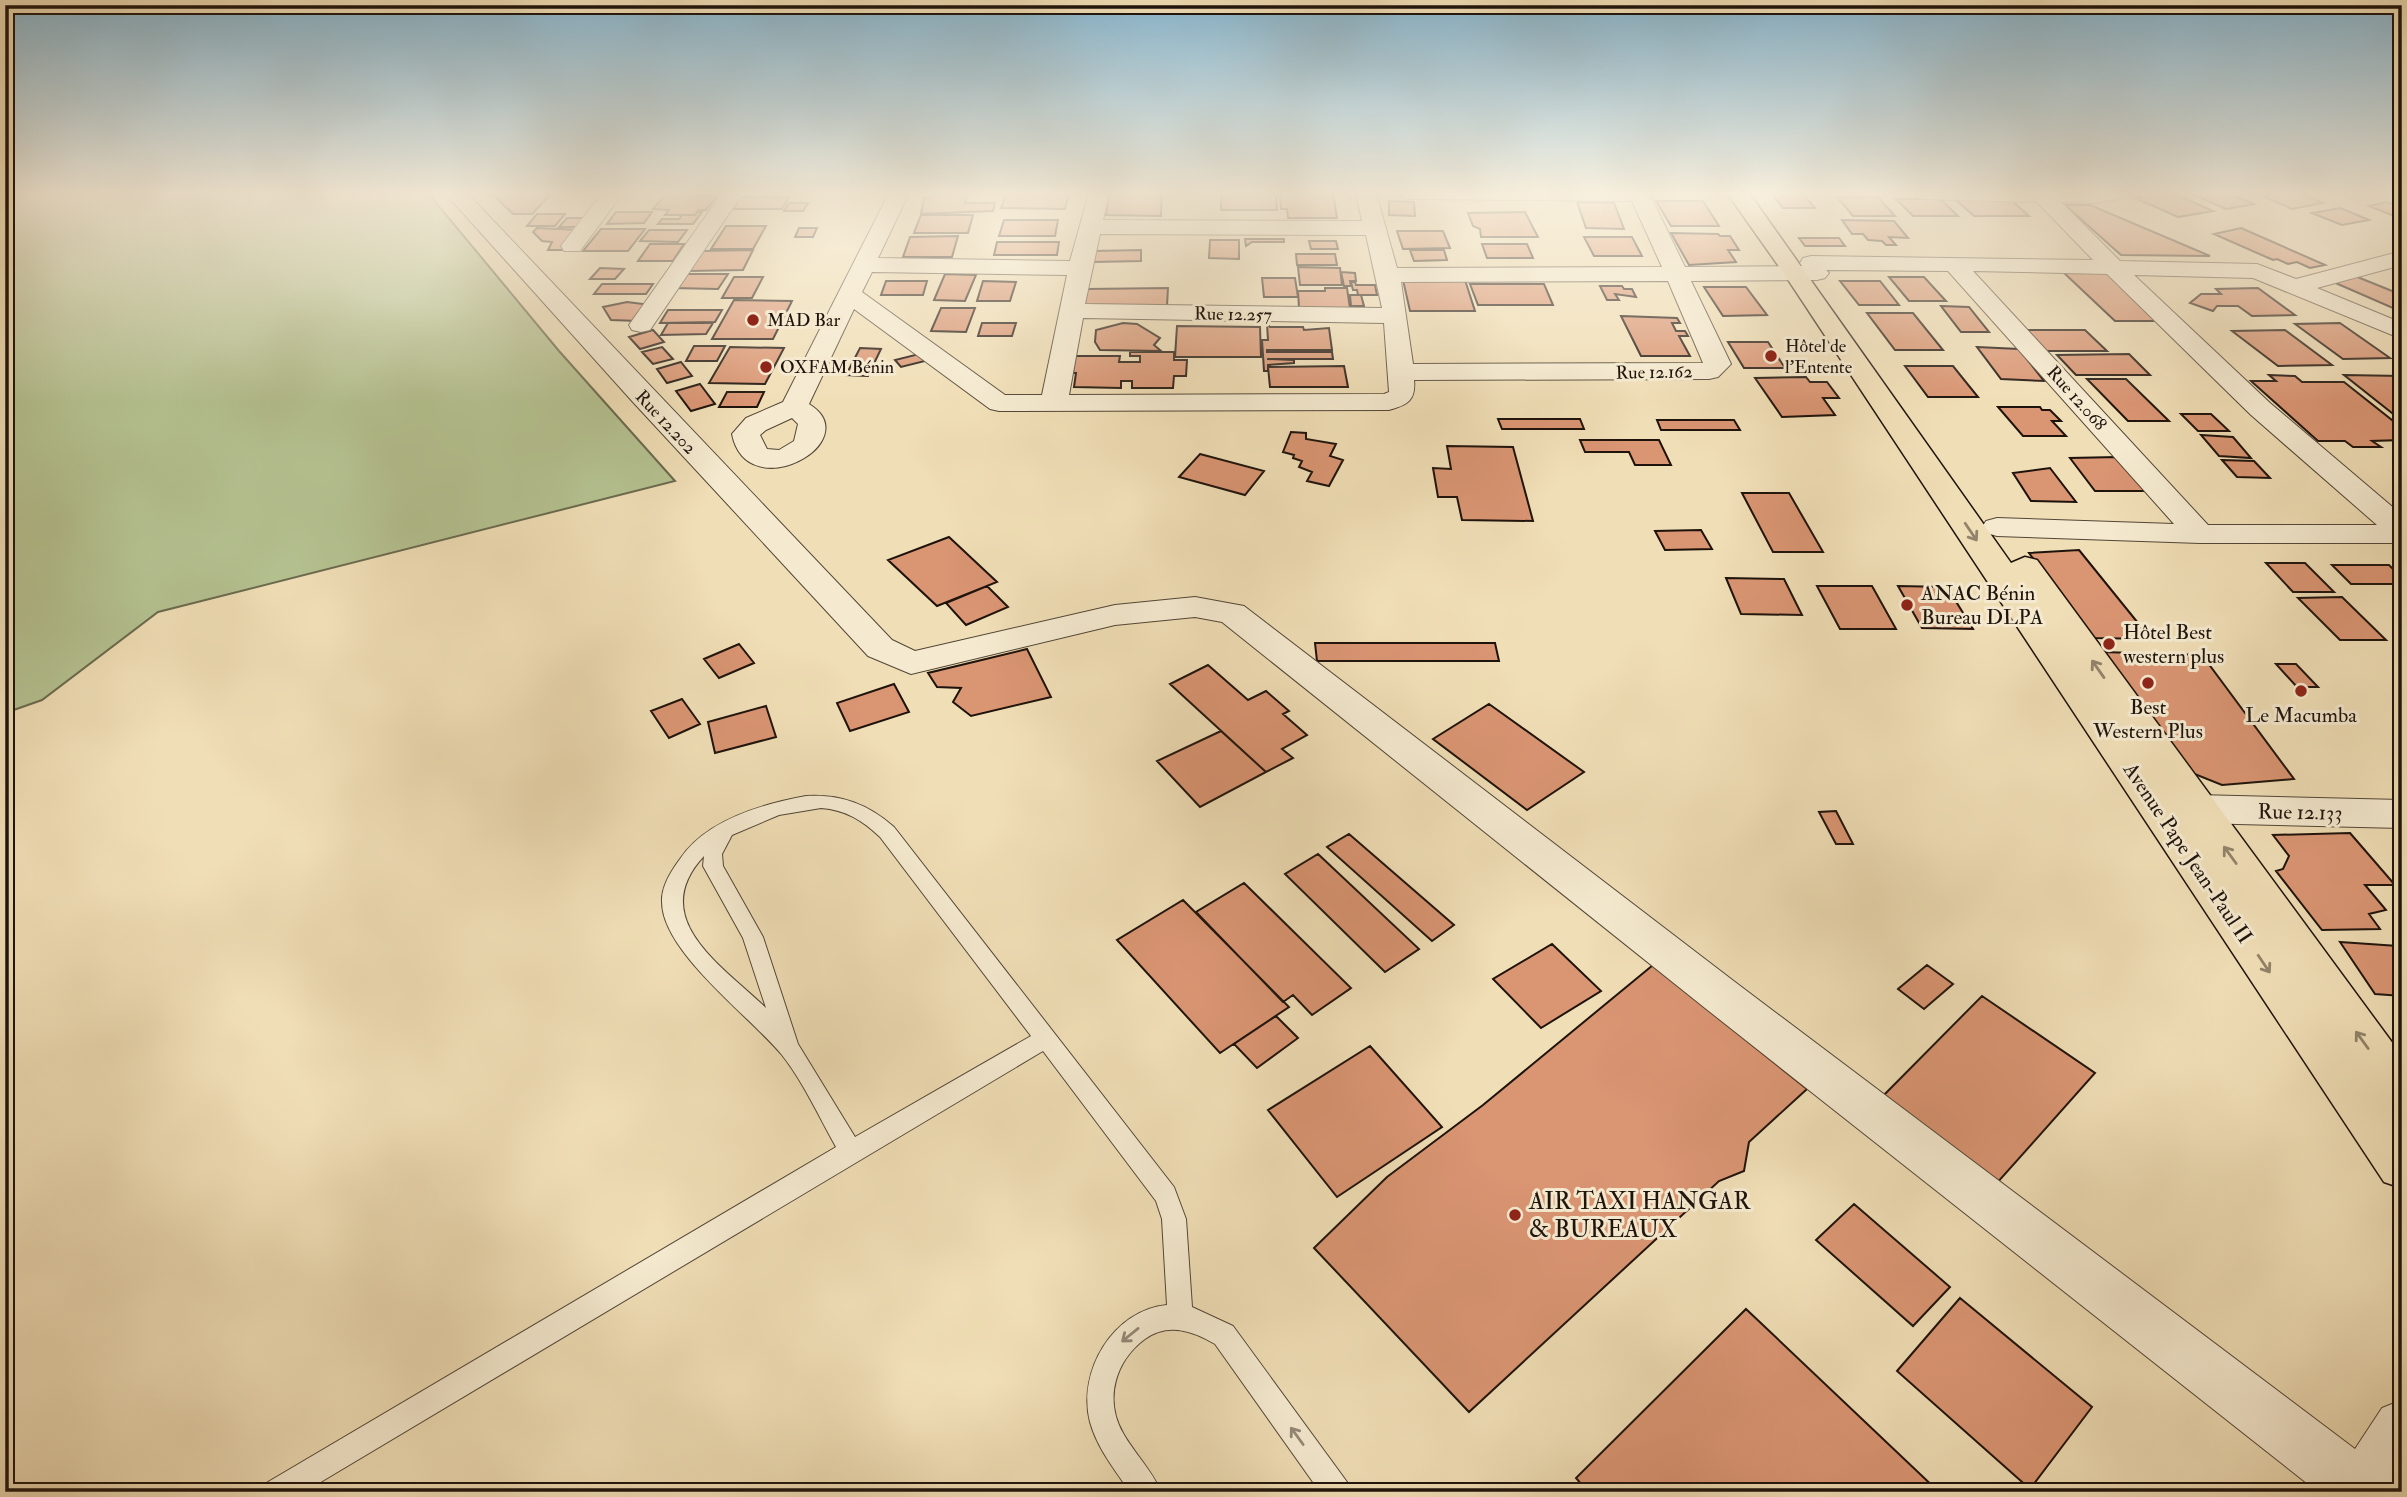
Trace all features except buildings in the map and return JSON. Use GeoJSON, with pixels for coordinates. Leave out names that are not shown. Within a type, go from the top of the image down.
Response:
{"type":"FeatureCollection","features":[{"type":"Feature","properties":{"kind":"main road","name":"Avenue Pape Jean-Paul II"},"geometry":{"type":"LineString","coordinates":[[1802,263],[1997,527],[2402,1095]]}},
{"type":"Feature","properties":{"kind":"main road","name":"Avenue Pape Jean-Paul II"},"geometry":{"type":"LineString","coordinates":[[1803,263],[2402,1165]]}},
{"type":"Feature","properties":{"kind":"street","name":"Rue 12.202"},"geometry":{"type":"LineString","coordinates":[[520,263],[880,648],[911,663],[1115,615],[1195,607],[1232,613],[2360,1491]]}},
{"type":"Feature","properties":{"kind":"street"},"geometry":{"type":"LineString","coordinates":[[641,325],[684,263]]}},
{"type":"Feature","properties":{"kind":"street"},"geometry":{"type":"LineString","coordinates":[[1054,404],[1081,263]]}},
{"type":"Feature","properties":{"kind":"street"},"geometry":{"type":"LineString","coordinates":[[850,294],[999,403],[1389,402],[1402,395],[1395,316],[1384,263]]}},
{"type":"Feature","properties":{"kind":"street","name":"Rue 12.162"},"geometry":{"type":"LineString","coordinates":[[1401,372],[1709,371],[1718,364],[1672,263]]}},
{"type":"Feature","properties":{"kind":"street"},"geometry":{"type":"LineString","coordinates":[[2107,263],[2266,415],[2402,532]]}},
{"type":"Feature","properties":{"kind":"street"},"geometry":{"type":"LineString","coordinates":[[2297,286],[2384,263]]}},
{"type":"Feature","properties":{"kind":"street"},"geometry":{"type":"LineString","coordinates":[[1388,275],[1808,270],[1954,264],[2257,271],[2402,332]]}},
{"type":"Feature","properties":{"kind":"street","name":"Rue 12.068"},"geometry":{"type":"LineString","coordinates":[[1954,264],[2200,534]]}},
{"type":"Feature","properties":{"kind":"street"},"geometry":{"type":"LineString","coordinates":[[794,407],[864,265],[1080,268]]}},
{"type":"Feature","properties":{"kind":"street","name":"Rue 12.257"},"geometry":{"type":"LineString","coordinates":[[1072,311],[1395,316]]}},
{"type":"Feature","properties":{"kind":"street"},"geometry":{"type":"LineString","coordinates":[[1997,527],[2200,534],[2402,532]]}},
{"type":"Feature","properties":{"kind":"street","name":"Rue 12.133"},"geometry":{"type":"LineString","coordinates":[[2197,809],[2402,814]]}},
{"type":"Feature","properties":{"kind":"street"},"geometry":{"type":"LineString","coordinates":[[2360,1491],[2402,1428]]}},
{"type":"Feature","properties":{"kind":"lane"},"geometry":{"type":"LineString","coordinates":[[851,1151],[790,1049],[756,1012],[702,961],[678,927],[671,906],[675,883],[687,861],[708,841],[734,826],[792,804],[822,801],[849,805],[872,816],[1166,1195],[1174,1219],[1180,1317]]}},
{"type":"Feature","properties":{"kind":"lane"},"geometry":{"type":"LineString","coordinates":[[734,826],[720,837],[713,854],[713,866],[753,937],[790,1049]]}},
{"type":"Feature","properties":{"kind":"lane"},"geometry":{"type":"LineString","coordinates":[[278,1492],[1046,1038]]}},
{"type":"Feature","properties":{"kind":"lane"},"geometry":{"type":"LineString","coordinates":[[1147,1492],[1104,1423],[1100,1397],[1104,1372],[1115,1349],[1133,1331],[1155,1320],[1180,1317],[1203,1323],[1224,1335],[1337,1492]]}},
{"type":"Feature","properties":{"kind":"green space"},"geometry":{"type":"Polygon","coordinates":[[[5,263],[486,263],[559,351],[675,481],[158,612],[42,700],[5,713],[5,263]]]}},
{"type":"Feature","properties":{"kind":"place","name":"MAD Bar"},"geometry":{"type":"Point","coordinates":[753,320]}},
{"type":"Feature","properties":{"kind":"place","name":"Hôtel de l'Entente"},"geometry":{"type":"Point","coordinates":[1771,356]}},
{"type":"Feature","properties":{"kind":"place","name":"OXFAM Bénin"},"geometry":{"type":"Point","coordinates":[766,367]}},
{"type":"Feature","properties":{"kind":"place","name":"ANAC Bénin Bureau DLPA"},"geometry":{"type":"Point","coordinates":[1907,605]}},
{"type":"Feature","properties":{"kind":"place","name":"Hôtel Best western plus"},"geometry":{"type":"Point","coordinates":[2109,644]}},
{"type":"Feature","properties":{"kind":"place","name":"Best Western Plus"},"geometry":{"type":"Point","coordinates":[2148,683]}},
{"type":"Feature","properties":{"kind":"place","name":"Le Macumba"},"geometry":{"type":"Point","coordinates":[2301,691]}},
{"type":"Feature","properties":{"kind":"place","name":"AIR TAXI HANGAR & BUREAUX"},"geometry":{"type":"Point","coordinates":[1515,1215]}}]}
